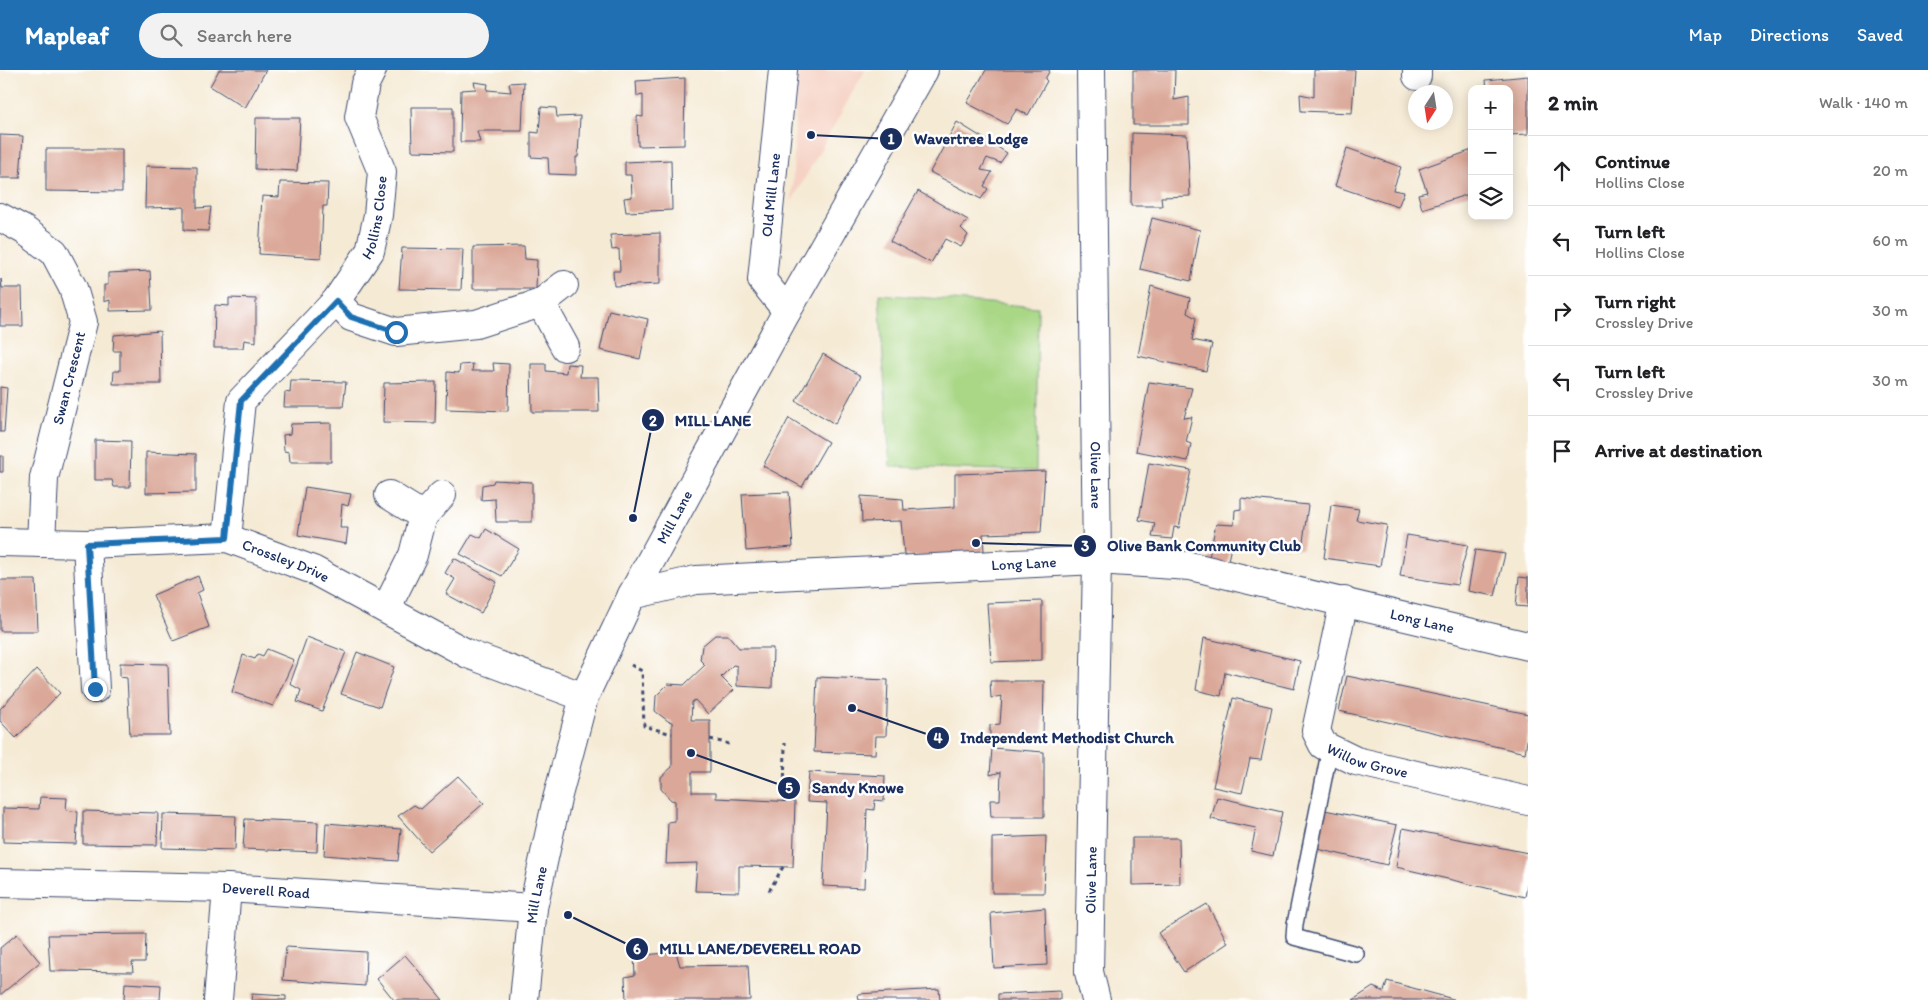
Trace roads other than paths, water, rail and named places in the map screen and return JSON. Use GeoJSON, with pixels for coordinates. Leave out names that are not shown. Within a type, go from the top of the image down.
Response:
{"type":"FeatureCollection","features":[{"type":"Feature","properties":{"kind":"street","name":"Hollins Close"},"geometry":{"type":"LineString","coordinates":[[227,538],[241,401],[336,301],[370,251],[378,215],[382,172],[359,117],[365,84],[372,70]]}},
{"type":"Feature","properties":{"kind":"street","name":"Old Mill Lane"},"geometry":{"type":"LineString","coordinates":[[783,70],[762,280],[787,311]]}},
{"type":"Feature","properties":{"kind":"street","name":"Mill Lane"},"geometry":{"type":"LineString","coordinates":[[524,1000],[533,908],[557,799],[584,697],[632,595],[787,311],[924,70]]}},
{"type":"Feature","properties":{"kind":"street","name":"Olive Lane"},"geometry":{"type":"LineString","coordinates":[[1091,70],[1097,560],[1089,972],[1096,1000]]}},
{"type":"Feature","properties":{"kind":"street","name":"Swan Crescent"},"geometry":{"type":"LineString","coordinates":[[0,217],[24,230],[54,252],[73,288],[83,322],[44,478],[41,543]]}},
{"type":"Feature","properties":{"kind":"street"},"geometry":{"type":"LineString","coordinates":[[336,301],[351,317],[396,332],[476,324],[541,303],[564,286]]}},
{"type":"Feature","properties":{"kind":"street"},"geometry":{"type":"LineString","coordinates":[[541,303],[564,347]]}},
{"type":"Feature","properties":{"kind":"street"},"geometry":{"type":"LineString","coordinates":[[389,494],[423,516]]}},
{"type":"Feature","properties":{"kind":"street"},"geometry":{"type":"LineString","coordinates":[[386,609],[413,555],[423,516],[442,495]]}},
{"type":"Feature","properties":{"kind":"street","name":"Crossley Drive"},"geometry":{"type":"LineString","coordinates":[[0,542],[87,544],[227,538],[313,570],[468,654],[584,697]]}},
{"type":"Feature","properties":{"kind":"street"},"geometry":{"type":"LineString","coordinates":[[87,544],[95,689]]}},
{"type":"Feature","properties":{"kind":"street","name":"Long Lane"},"geometry":{"type":"LineString","coordinates":[[632,595],[696,580],[1097,560],[1190,566],[1528,646]]}},
{"type":"Feature","properties":{"kind":"street","name":"Willow Grove"},"geometry":{"type":"LineString","coordinates":[[1344,601],[1316,731],[1323,745],[1356,761],[1528,800]]}},
{"type":"Feature","properties":{"kind":"street","name":"Deverell Road"},"geometry":{"type":"LineString","coordinates":[[0,883],[227,888],[533,908]]}},
{"type":"Feature","properties":{"kind":"street"},"geometry":{"type":"LineString","coordinates":[[218,1000],[227,888]]}},
{"type":"Feature","properties":{"kind":"lane"},"geometry":{"type":"LineString","coordinates":[[1330,748],[1294,937],[1356,954]]}},
{"type":"Feature","properties":{"kind":"place","name":"Wavertree Lodge"},"geometry":{"type":"Point","coordinates":[811,135]}},
{"type":"Feature","properties":{"kind":"place","name":"MILL LANE"},"geometry":{"type":"Point","coordinates":[633,518]}},
{"type":"Feature","properties":{"kind":"place","name":"Olive Bank Community Club"},"geometry":{"type":"Point","coordinates":[976,543]}},
{"type":"Feature","properties":{"kind":"place","name":"Independent Methodist Church"},"geometry":{"type":"Point","coordinates":[852,708]}},
{"type":"Feature","properties":{"kind":"place","name":"Sandy Knowe"},"geometry":{"type":"Point","coordinates":[691,753]}},
{"type":"Feature","properties":{"kind":"place","name":"MILL LANE/DEVERELL ROAD"},"geometry":{"type":"Point","coordinates":[568,915]}}]}
